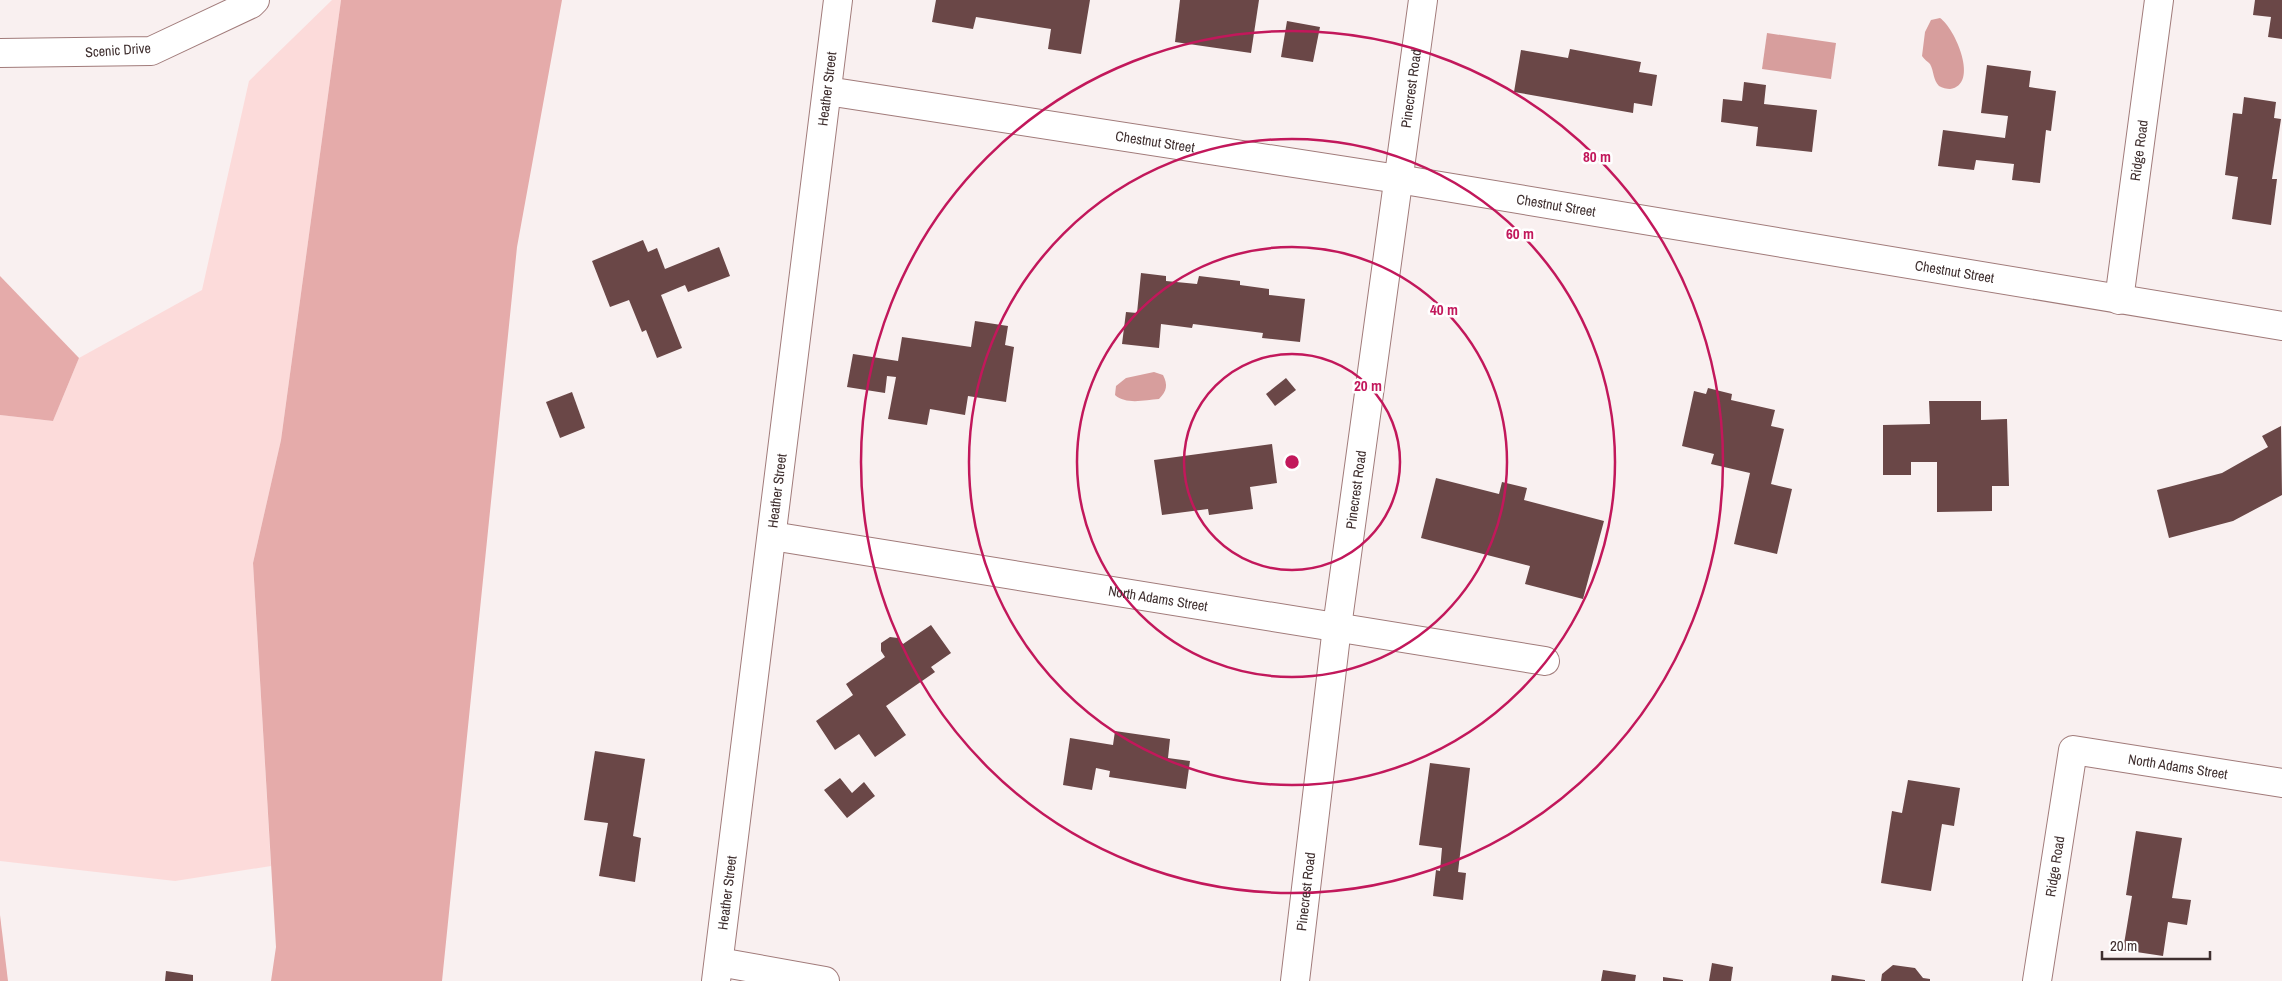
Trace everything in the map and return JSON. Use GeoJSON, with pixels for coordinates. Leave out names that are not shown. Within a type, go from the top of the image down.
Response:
{"type":"FeatureCollection","features":[{"type":"Feature","properties":{"kind":"street","name":"Scenic Drive"},"geometry":{"type":"LineString","coordinates":[[0,53],[151,51],[251,4],[255,0]]}},
{"type":"Feature","properties":{"kind":"street","name":"Heather Street"},"geometry":{"type":"LineString","coordinates":[[717,972],[838,0]]}},
{"type":"Feature","properties":{"kind":"street","name":"Pinecrest Road"},"geometry":{"type":"LineString","coordinates":[[1295,981],[1337,627],[1423,0]]}},
{"type":"Feature","properties":{"kind":"street","name":"Ridge Road"},"geometry":{"type":"LineString","coordinates":[[2119,300],[2159,0]]}},
{"type":"Feature","properties":{"kind":"street","name":"Chestnut Street"},"geometry":{"type":"LineString","coordinates":[[827,91],[1398,179],[2282,326]]}},
{"type":"Feature","properties":{"kind":"street","name":"North Adams Street"},"geometry":{"type":"LineString","coordinates":[[772,536],[1545,661]]}},
{"type":"Feature","properties":{"kind":"street","name":"Ridge Road"},"geometry":{"type":"LineString","coordinates":[[2037,981],[2073,750]]}},
{"type":"Feature","properties":{"kind":"street","name":"North Adams Street"},"geometry":{"type":"LineString","coordinates":[[2073,750],[2282,784]]}},
{"type":"Feature","properties":{"kind":"street"},"geometry":{"type":"LineString","coordinates":[[717,972],[825,981]]}},
{"type":"Feature","properties":{"kind":"shaded area"},"geometry":{"type":"Polygon","coordinates":[[[332,0],[341,0],[281,440],[253,563],[271,866],[175,881],[0,861],[0,415],[53,421],[79,358],[202,290],[249,81],[332,0]]]}},
{"type":"Feature","properties":{"kind":"shaded area"},"geometry":{"type":"Polygon","coordinates":[[[341,0],[562,0],[517,247],[442,981],[271,981],[276,947],[253,563],[281,440],[341,0]]]}},
{"type":"Feature","properties":{"kind":"shaded area"},"geometry":{"type":"Polygon","coordinates":[[[1940,18],[1946,24],[1958,44],[1964,67],[1963,78],[1959,85],[1950,89],[1939,86],[1930,64],[1922,56],[1925,32],[1931,20],[1940,18]]]}},
{"type":"Feature","properties":{"kind":"shaded area"},"geometry":{"type":"Polygon","coordinates":[[[1767,33],[1836,43],[1831,79],[1762,69],[1767,33]]]}},
{"type":"Feature","properties":{"kind":"shaded area"},"geometry":{"type":"Polygon","coordinates":[[[0,276],[79,358],[53,421],[0,415],[0,276]]]}},
{"type":"Feature","properties":{"kind":"shaded area"},"geometry":{"type":"Polygon","coordinates":[[[1154,372],[1163,375],[1166,382],[1165,391],[1159,399],[1130,401],[1115,395],[1116,386],[1126,378],[1154,372]]]}},
{"type":"Feature","properties":{"kind":"shaded area"},"geometry":{"type":"Polygon","coordinates":[[[0,915],[8,981],[0,981],[0,915]]]}},
{"type":"Feature","properties":{"kind":"building"},"geometry":{"type":"Polygon","coordinates":[[[936,0],[1090,0],[1081,54],[1048,49],[1051,29],[976,17],[973,29],[932,22],[936,0]]]}},
{"type":"Feature","properties":{"kind":"building"},"geometry":{"type":"Polygon","coordinates":[[[1180,0],[1259,0],[1251,53],[1175,42],[1180,0]]]}},
{"type":"Feature","properties":{"kind":"building"},"geometry":{"type":"Polygon","coordinates":[[[2255,0],[2282,0],[2282,39],[2268,37],[2271,17],[2253,15],[2255,0]]]}},
{"type":"Feature","properties":{"kind":"building"},"geometry":{"type":"Polygon","coordinates":[[[1287,21],[1320,27],[1313,62],[1281,57],[1287,21]]]}},
{"type":"Feature","properties":{"kind":"building"},"geometry":{"type":"Polygon","coordinates":[[[1570,49],[1641,62],[1639,72],[1657,75],[1652,106],[1634,103],[1633,113],[1514,92],[1521,50],[1568,58],[1570,49]]]}},
{"type":"Feature","properties":{"kind":"building"},"geometry":{"type":"Polygon","coordinates":[[[1987,65],[2031,71],[2029,87],[2056,91],[2051,131],[2046,130],[2040,183],[2012,180],[2014,164],[1976,160],[1974,170],[1938,166],[1943,130],[2005,138],[2008,116],[1981,113],[1987,65]]]}},
{"type":"Feature","properties":{"kind":"building"},"geometry":{"type":"Polygon","coordinates":[[[1744,82],[1766,85],[1764,104],[1817,110],[1812,152],[1756,146],[1758,127],[1721,122],[1723,99],[1742,101],[1744,82]]]}},
{"type":"Feature","properties":{"kind":"building"},"geometry":{"type":"Polygon","coordinates":[[[2244,97],[2276,102],[2274,118],[2281,119],[2272,179],[2277,179],[2271,225],[2232,219],[2238,177],[2225,175],[2233,113],[2242,114],[2244,97]]]}},
{"type":"Feature","properties":{"kind":"building"},"geometry":{"type":"Polygon","coordinates":[[[643,240],[648,252],[657,248],[665,269],[719,247],[730,276],[688,292],[685,285],[661,295],[682,348],[657,358],[646,330],[642,332],[629,300],[610,307],[592,261],[643,240]]]}},
{"type":"Feature","properties":{"kind":"building"},"geometry":{"type":"Polygon","coordinates":[[[1141,273],[1166,276],[1166,281],[1197,284],[1199,276],[1240,281],[1240,285],[1269,289],[1269,295],[1305,299],[1300,342],[1262,338],[1263,333],[1193,324],[1192,328],[1161,324],[1159,348],[1122,344],[1126,312],[1137,313],[1141,273]]]}},
{"type":"Feature","properties":{"kind":"building"},"geometry":{"type":"Polygon","coordinates":[[[975,321],[1008,326],[1005,345],[1014,347],[1006,402],[968,396],[965,415],[930,409],[927,425],[888,419],[896,377],[887,376],[885,393],[847,387],[853,354],[898,361],[902,337],[971,347],[975,321]]]}},
{"type":"Feature","properties":{"kind":"building"},"geometry":{"type":"Polygon","coordinates":[[[1286,378],[1296,390],[1275,406],[1266,394],[1286,378]]]}},
{"type":"Feature","properties":{"kind":"building"},"geometry":{"type":"Polygon","coordinates":[[[1708,388],[1732,394],[1731,400],[1775,410],[1771,426],[1784,429],[1771,484],[1792,489],[1777,554],[1734,544],[1750,473],[1711,464],[1714,454],[1682,446],[1694,391],[1706,394],[1708,388]]]}},
{"type":"Feature","properties":{"kind":"building"},"geometry":{"type":"Polygon","coordinates":[[[572,392],[585,428],[560,438],[546,402],[572,392]]]}},
{"type":"Feature","properties":{"kind":"building"},"geometry":{"type":"Polygon","coordinates":[[[1929,401],[1981,401],[1981,420],[2007,419],[2009,486],[1992,486],[1992,511],[1937,512],[1937,462],[1911,462],[1911,475],[1883,475],[1883,425],[1930,424],[1929,401]]]}},
{"type":"Feature","properties":{"kind":"building"},"geometry":{"type":"Polygon","coordinates":[[[2281,426],[2282,495],[2233,521],[2169,538],[2157,490],[2222,473],[2268,447],[2262,436],[2281,426]]]}},
{"type":"Feature","properties":{"kind":"building"},"geometry":{"type":"Polygon","coordinates":[[[1272,444],[1277,483],[1250,487],[1253,509],[1209,515],[1208,509],[1162,515],[1154,460],[1272,444]]]}},
{"type":"Feature","properties":{"kind":"building"},"geometry":{"type":"Polygon","coordinates":[[[1436,478],[1499,494],[1502,482],[1527,488],[1524,500],[1604,521],[1583,599],[1525,584],[1530,566],[1421,538],[1436,478]]]}},
{"type":"Feature","properties":{"kind":"building"},"geometry":{"type":"Polygon","coordinates":[[[931,625],[951,653],[931,667],[935,672],[886,706],[906,735],[875,757],[859,734],[835,750],[816,721],[853,695],[846,684],[885,657],[881,651],[881,643],[890,637],[898,638],[903,644],[931,625]]]}},
{"type":"Feature","properties":{"kind":"building"},"geometry":{"type":"Polygon","coordinates":[[[1115,731],[1170,739],[1168,758],[1190,761],[1186,789],[1109,777],[1110,771],[1096,768],[1092,790],[1063,785],[1070,738],[1113,745],[1115,731]]]}},
{"type":"Feature","properties":{"kind":"building"},"geometry":{"type":"Polygon","coordinates":[[[595,751],[645,759],[633,836],[641,838],[635,882],[599,876],[608,823],[584,820],[595,751]]]}},
{"type":"Feature","properties":{"kind":"building"},"geometry":{"type":"Polygon","coordinates":[[[1430,763],[1470,768],[1458,872],[1466,873],[1463,900],[1433,896],[1436,870],[1440,871],[1442,848],[1419,845],[1430,763]]]}},
{"type":"Feature","properties":{"kind":"building"},"geometry":{"type":"Polygon","coordinates":[[[840,778],[852,793],[864,782],[875,796],[847,818],[824,790],[840,778]]]}},
{"type":"Feature","properties":{"kind":"building"},"geometry":{"type":"Polygon","coordinates":[[[1908,780],[1960,788],[1954,826],[1942,824],[1931,891],[1881,883],[1892,811],[1902,813],[1908,780]]]}},
{"type":"Feature","properties":{"kind":"building"},"geometry":{"type":"Polygon","coordinates":[[[2136,831],[2182,838],[2172,898],[2191,900],[2187,925],[2168,922],[2163,956],[2123,950],[2132,896],[2126,895],[2136,831]]]}},
{"type":"Feature","properties":{"kind":"building"},"geometry":{"type":"Polygon","coordinates":[[[1712,963],[1733,967],[1731,981],[1709,981],[1712,963]]]}},
{"type":"Feature","properties":{"kind":"building"},"geometry":{"type":"Polygon","coordinates":[[[1893,965],[1915,968],[1923,978],[1930,979],[1930,981],[1881,981],[1882,974],[1893,965]]]}},
{"type":"Feature","properties":{"kind":"building"},"geometry":{"type":"Polygon","coordinates":[[[1603,970],[1636,975],[1635,981],[1601,981],[1603,970]]]}},
{"type":"Feature","properties":{"kind":"building"},"geometry":{"type":"Polygon","coordinates":[[[166,971],[193,975],[193,981],[165,981],[166,971]]]}},
{"type":"Feature","properties":{"kind":"building"},"geometry":{"type":"Polygon","coordinates":[[[1832,975],[1865,980],[1865,981],[1831,981],[1832,975]]]}},
{"type":"Feature","properties":{"kind":"building"},"geometry":{"type":"Polygon","coordinates":[[[1663,977],[1683,980],[1683,981],[1663,981],[1663,977]]]}}]}
